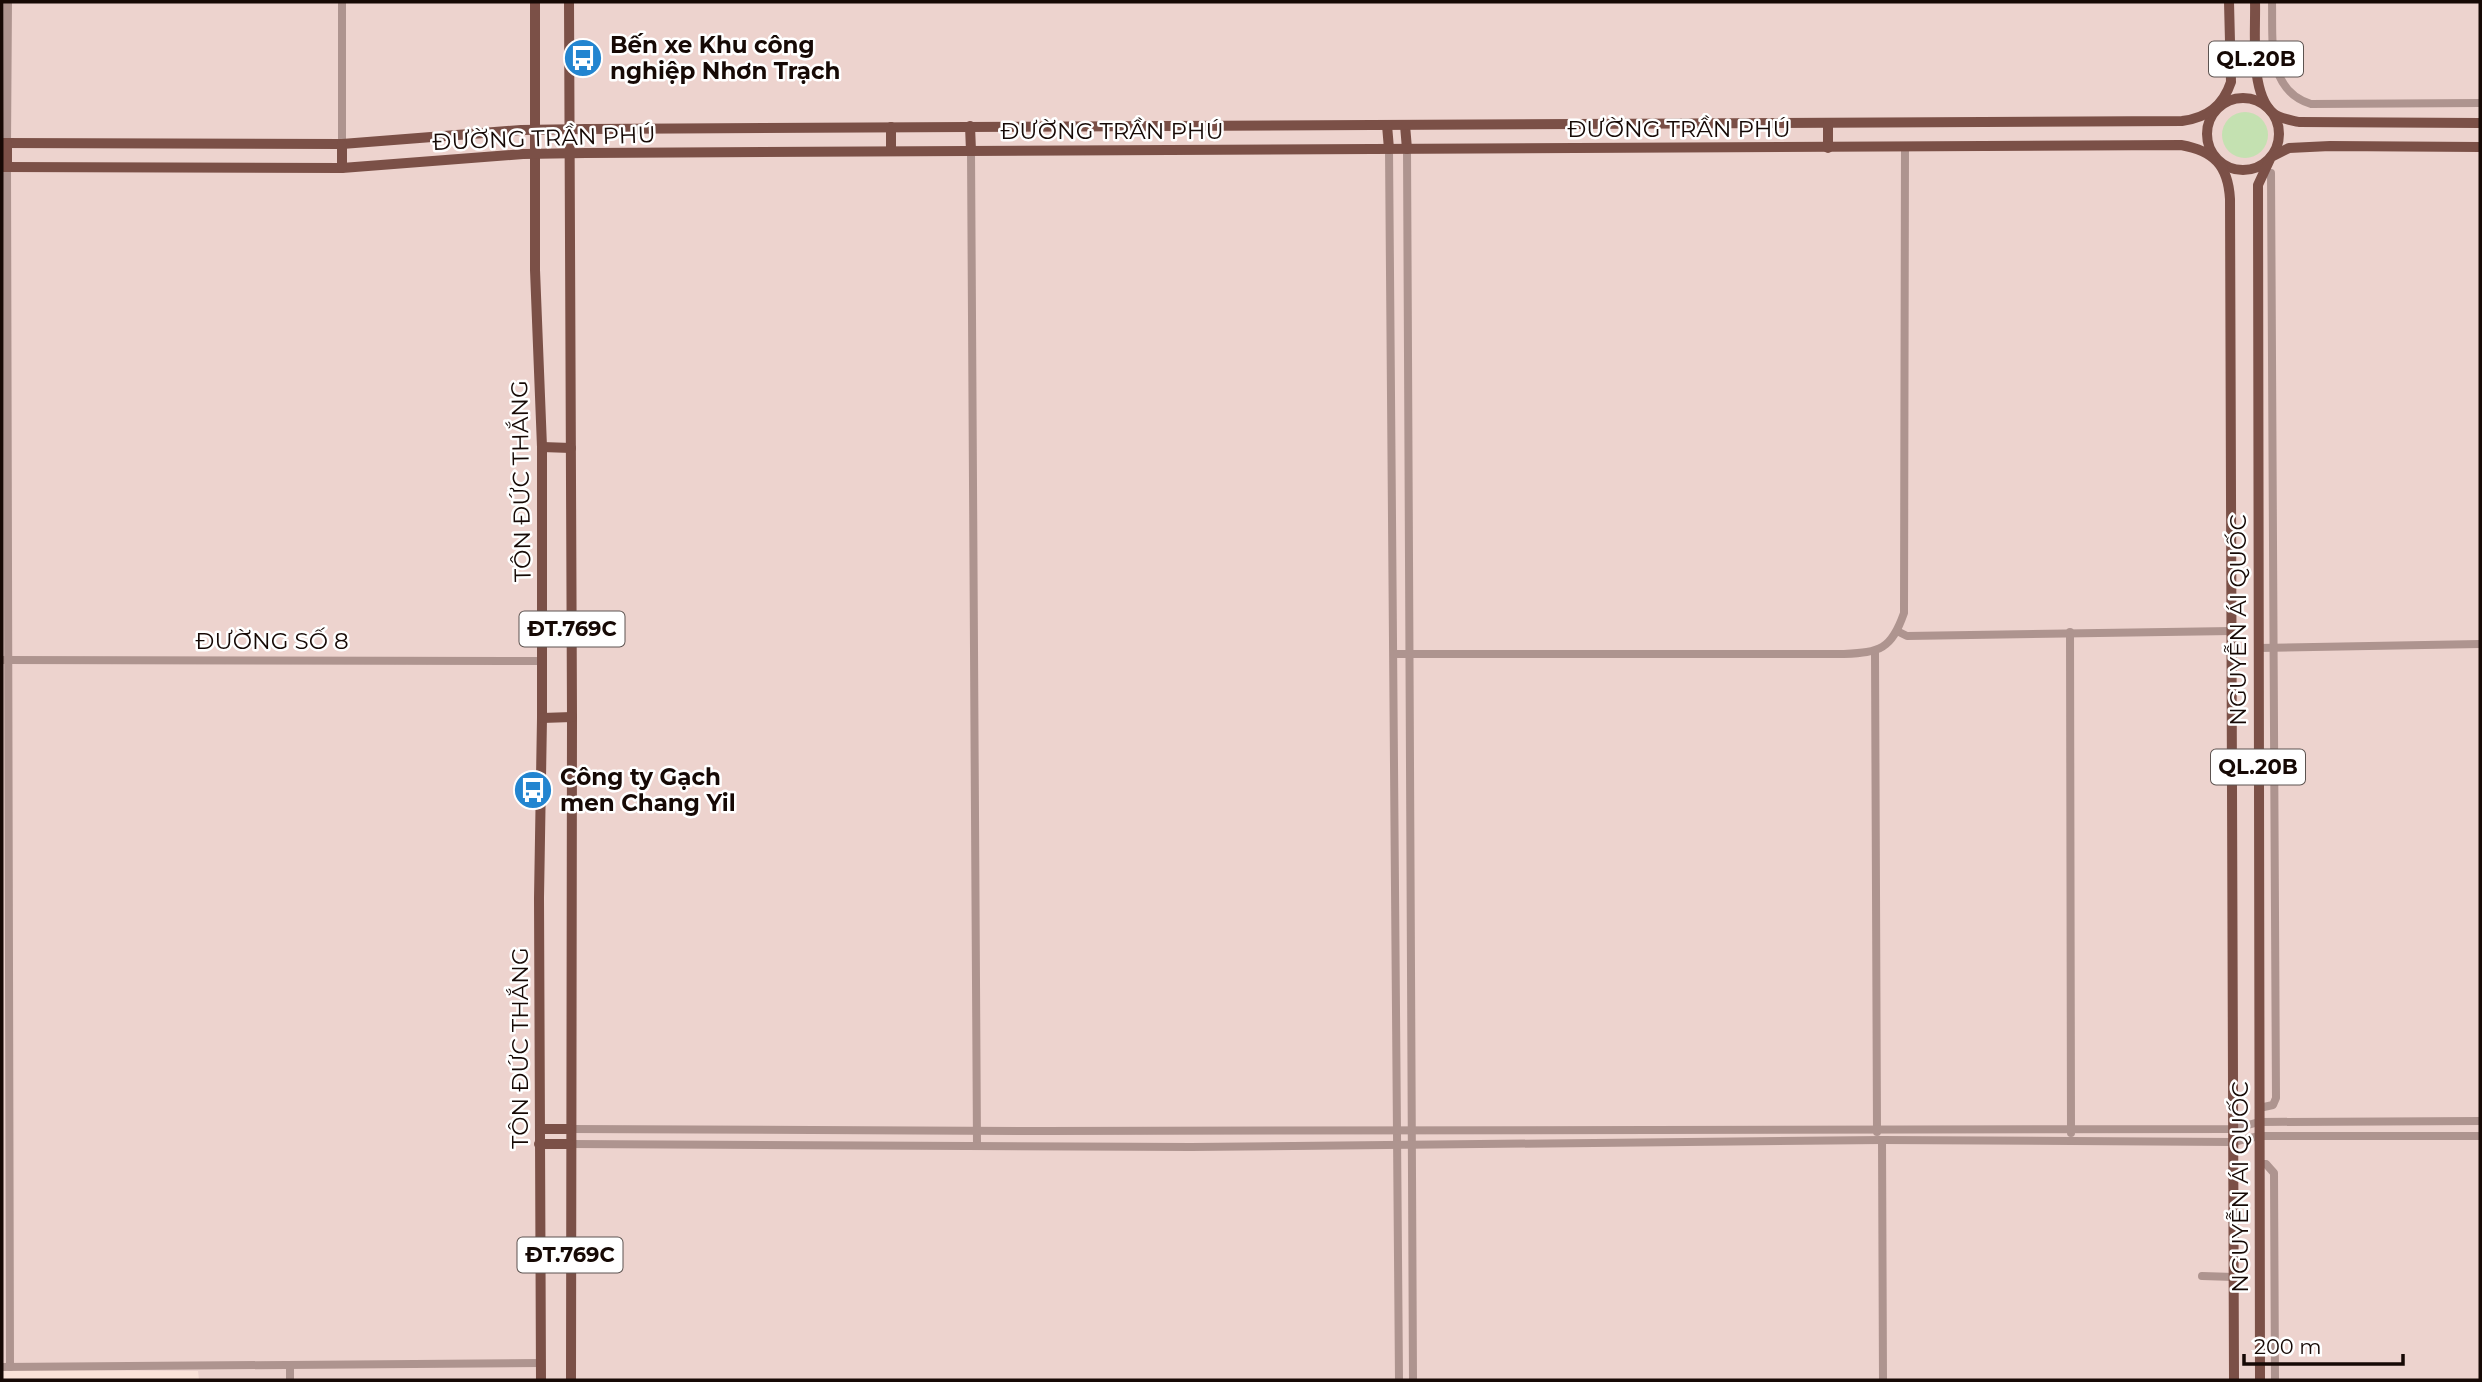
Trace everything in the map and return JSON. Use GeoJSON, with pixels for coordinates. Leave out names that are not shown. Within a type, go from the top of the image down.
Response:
{"type":"FeatureCollection","features":[{"type":"Feature","properties":{"kind":"main road","name":"TÔN ĐỨC THẮNG"},"geometry":{"type":"LineString","coordinates":[[536,2],[535,271],[542,447],[539,898],[541,1380]]}},
{"type":"Feature","properties":{"kind":"main road","name":"ĐT.769C"},"geometry":{"type":"LineString","coordinates":[[569,2],[571,1380]]}},
{"type":"Feature","properties":{"kind":"main road","name":"QL.20B"},"geometry":{"type":"LineString","coordinates":[[2215,110],[2227,94],[2231,82],[2229,2]]}},
{"type":"Feature","properties":{"kind":"main road","name":"QL.20B"},"geometry":{"type":"LineString","coordinates":[[2255,2],[2258,86],[2273,113]]}},
{"type":"Feature","properties":{"kind":"main road"},"geometry":{"type":"LineString","coordinates":[[2480,123],[2299,122],[2273,113],[2256,99],[2245,97],[2223,103],[2215,110],[2209,120],[2207,142],[2218,162],[2228,168],[2240,170],[2252,170],[2289,148],[2480,147]]}},
{"type":"Feature","properties":{"kind":"main road","name":"ĐƯỜNG TRẦN PHÚ"},"geometry":{"type":"LineString","coordinates":[[4,143],[342,144],[570,129],[2182,121],[2215,110]]}},
{"type":"Feature","properties":{"kind":"main road"},"geometry":{"type":"LineString","coordinates":[[2271,157],[2277,147],[2279,135],[2273,113]]}},
{"type":"Feature","properties":{"kind":"main road"},"geometry":{"type":"LineString","coordinates":[[1828,124],[1828,148]]}},
{"type":"Feature","properties":{"kind":"main road"},"geometry":{"type":"LineString","coordinates":[[1387,125],[1389,149]]}},
{"type":"Feature","properties":{"kind":"main road"},"geometry":{"type":"LineString","coordinates":[[1405,125],[1407,149]]}},
{"type":"Feature","properties":{"kind":"main road"},"geometry":{"type":"LineString","coordinates":[[970,126],[971,150]]}},
{"type":"Feature","properties":{"kind":"main road"},"geometry":{"type":"LineString","coordinates":[[891,127],[891,151]]}},
{"type":"Feature","properties":{"kind":"main road"},"geometry":{"type":"LineString","coordinates":[[4,143],[4,167]]}},
{"type":"Feature","properties":{"kind":"main road"},"geometry":{"type":"LineString","coordinates":[[342,144],[342,168]]}},
{"type":"Feature","properties":{"kind":"main road","name":"ĐƯỜNG TRẦN PHÚ"},"geometry":{"type":"LineString","coordinates":[[4,167],[342,168],[570,153],[2181,145],[2195,148],[2218,162]]}},
{"type":"Feature","properties":{"kind":"main road","name":"NGUYỄN ÁI QUỐC"},"geometry":{"type":"LineString","coordinates":[[2260,1380],[2256,198],[2258,185],[2271,157]]}},
{"type":"Feature","properties":{"kind":"main road","name":"NGUYỄN ÁI QUỐC"},"geometry":{"type":"LineString","coordinates":[[2218,162],[2229,183],[2230,199],[2234,1380]]}},
{"type":"Feature","properties":{"kind":"main road"},"geometry":{"type":"LineString","coordinates":[[542,447],[571,448]]}},
{"type":"Feature","properties":{"kind":"main road"},"geometry":{"type":"LineString","coordinates":[[542,718],[572,717]]}},
{"type":"Feature","properties":{"kind":"main road"},"geometry":{"type":"LineString","coordinates":[[540,1129],[570,1129]]}},
{"type":"Feature","properties":{"kind":"main road"},"geometry":{"type":"LineString","coordinates":[[540,1144],[570,1144]]}},
{"type":"Feature","properties":{"kind":"street"},"geometry":{"type":"LineString","coordinates":[[4,143],[8,2]]}},
{"type":"Feature","properties":{"kind":"street"},"geometry":{"type":"LineString","coordinates":[[342,2],[342,144]]}},
{"type":"Feature","properties":{"kind":"street"},"geometry":{"type":"LineString","coordinates":[[2272,2],[2274,64],[2279,76],[2299,100],[2311,104],[2480,103]]}},
{"type":"Feature","properties":{"kind":"street"},"geometry":{"type":"LineString","coordinates":[[1394,654],[1844,654],[1875,652],[1889,641],[1898,631],[1904,613],[1905,147]]}},
{"type":"Feature","properties":{"kind":"street"},"geometry":{"type":"LineString","coordinates":[[1389,149],[1399,1380]]}},
{"type":"Feature","properties":{"kind":"street"},"geometry":{"type":"LineString","coordinates":[[1407,149],[1413,1380]]}},
{"type":"Feature","properties":{"kind":"street"},"geometry":{"type":"LineString","coordinates":[[971,150],[977,1146]]}},
{"type":"Feature","properties":{"kind":"street"},"geometry":{"type":"LineString","coordinates":[[4,167],[6,1367],[541,1363]]}},
{"type":"Feature","properties":{"kind":"street"},"geometry":{"type":"LineString","coordinates":[[2259,1108],[2273,1105],[2276,1098],[2271,173]]}},
{"type":"Feature","properties":{"kind":"street"},"geometry":{"type":"LineString","coordinates":[[1392,390],[1407,390]]}},
{"type":"Feature","properties":{"kind":"street"},"geometry":{"type":"LineString","coordinates":[[1898,631],[1907,636],[2232,631]]}},
{"type":"Feature","properties":{"kind":"street"},"geometry":{"type":"LineString","coordinates":[[2070,632],[2071,1140]]}},
{"type":"Feature","properties":{"kind":"street"},"geometry":{"type":"LineString","coordinates":[[2258,648],[2480,645]]}},
{"type":"Feature","properties":{"kind":"street"},"geometry":{"type":"LineString","coordinates":[[1875,652],[1877,1129],[1880,1140],[1883,1380]]}},
{"type":"Feature","properties":{"kind":"street","name":"ĐƯỜNG SỐ 8"},"geometry":{"type":"LineString","coordinates":[[5,660],[541,661]]}},
{"type":"Feature","properties":{"kind":"street"},"geometry":{"type":"LineString","coordinates":[[1395,886],[1409,885]]}},
{"type":"Feature","properties":{"kind":"street"},"geometry":{"type":"LineString","coordinates":[[570,1129],[2233,1129],[2259,1122],[2480,1121]]}},
{"type":"Feature","properties":{"kind":"street"},"geometry":{"type":"LineString","coordinates":[[792,1145],[793,1130]]}},
{"type":"Feature","properties":{"kind":"street"},"geometry":{"type":"LineString","coordinates":[[1191,1130],[1191,1147]]}},
{"type":"Feature","properties":{"kind":"street"},"geometry":{"type":"LineString","coordinates":[[570,1144],[1191,1147],[1880,1140],[2233,1142],[2259,1136],[2480,1136]]}},
{"type":"Feature","properties":{"kind":"street"},"geometry":{"type":"LineString","coordinates":[[2259,1164],[2266,1164],[2274,1172],[2275,1380]]}},
{"type":"Feature","properties":{"kind":"street"},"geometry":{"type":"LineString","coordinates":[[2202,1276],[2234,1277]]}},
{"type":"Feature","properties":{"kind":"street"},"geometry":{"type":"LineString","coordinates":[[290,1365],[290,1380]]}},
{"type":"Feature","properties":{"kind":"shaded area"},"geometry":{"type":"Polygon","coordinates":[[[2,2],[2480,2],[2480,1380],[199,1380],[198,1371],[2,1370],[2,2]]]}},
{"type":"Feature","properties":{"kind":"green space"},"geometry":{"type":"Polygon","coordinates":[[[2245,112],[2261,119],[2268,135],[2261,151],[2245,158],[2229,151],[2222,135],[2229,119],[2245,112]]]}},
{"type":"Feature","properties":{"kind":"place","name":"Bến xe Khu công nghiệp Nhơn Trạch"},"geometry":{"type":"Point","coordinates":[583,58]}},
{"type":"Feature","properties":{"kind":"place","name":"Công ty Gạch men Chang Yil"},"geometry":{"type":"Point","coordinates":[533,790]}}]}
